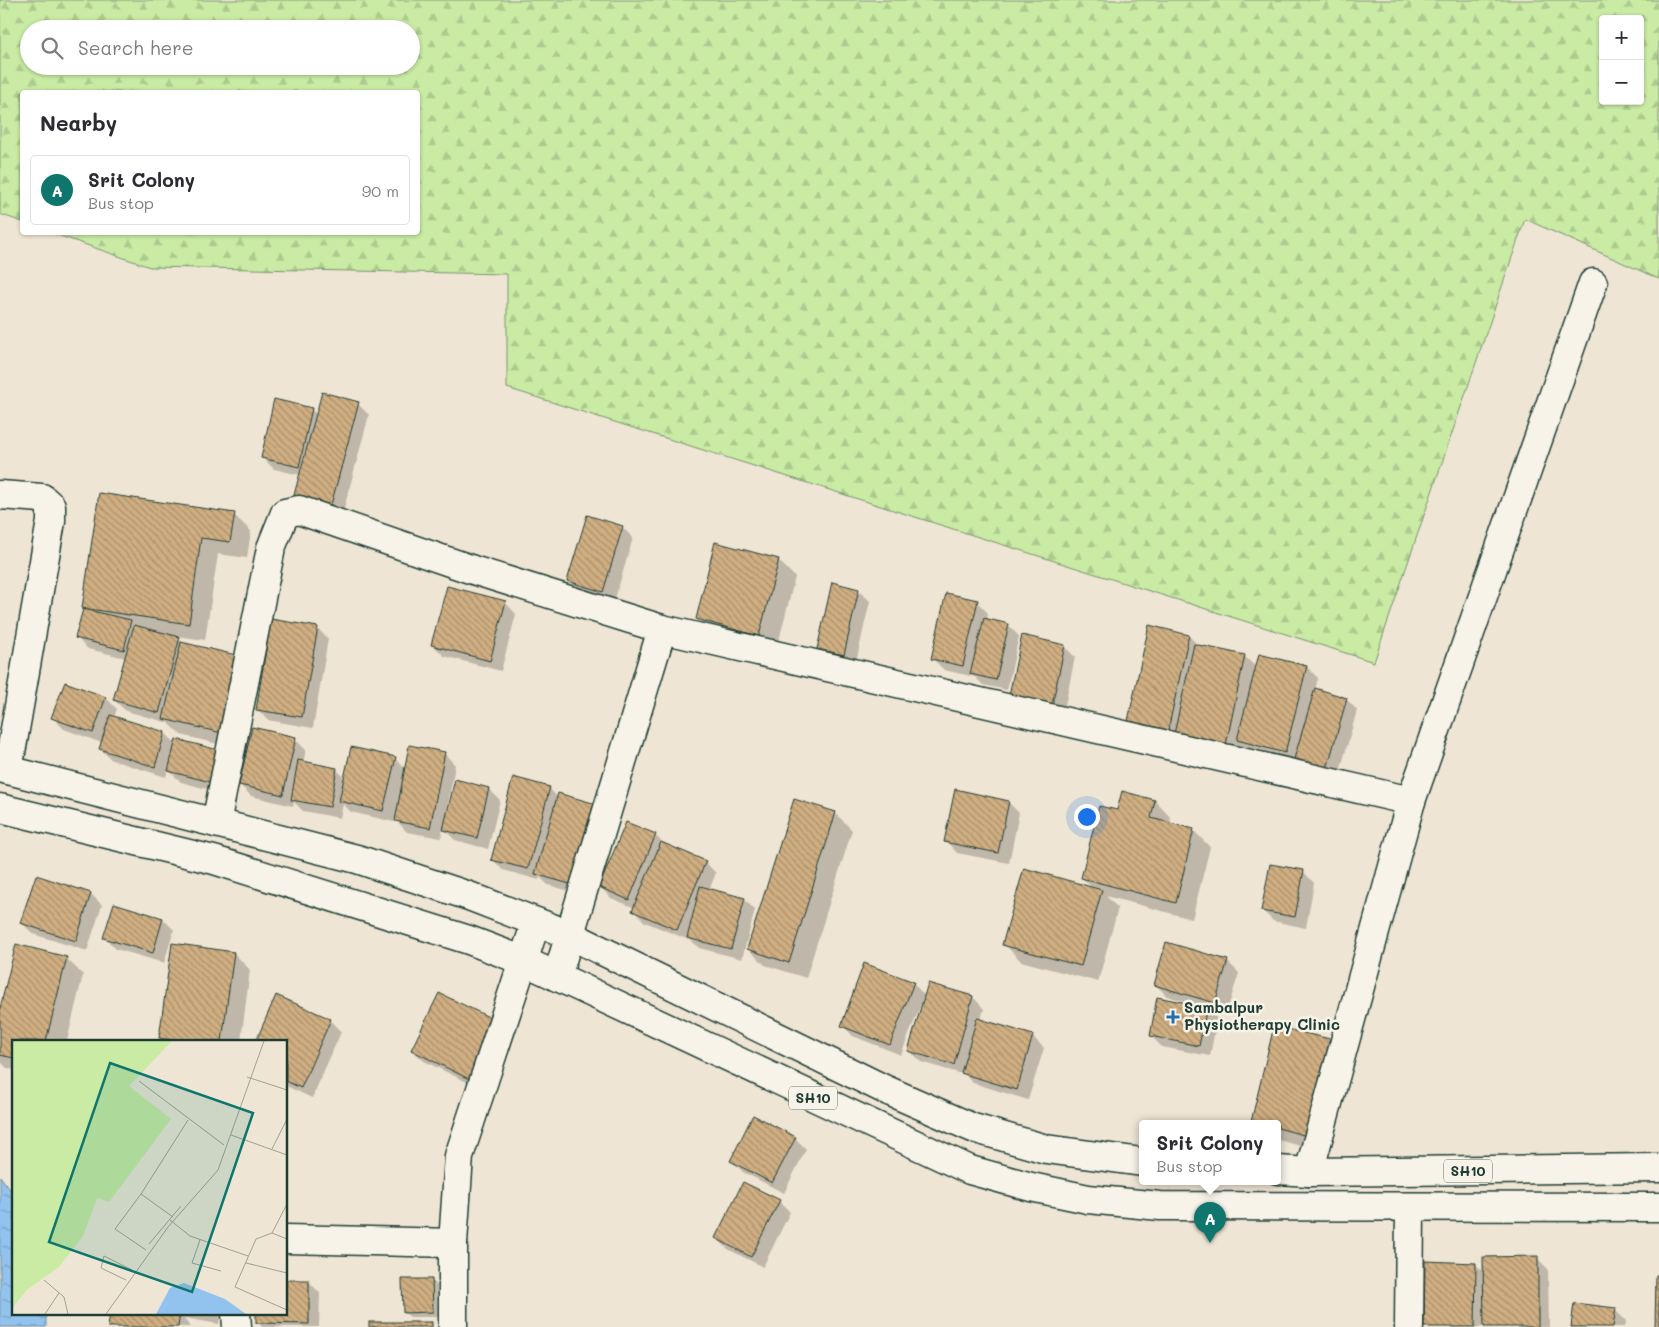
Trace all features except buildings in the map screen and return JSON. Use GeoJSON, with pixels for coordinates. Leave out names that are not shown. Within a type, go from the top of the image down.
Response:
{"type":"FeatureCollection","features":[{"type":"Feature","properties":{"kind":"street"},"geometry":{"type":"LineString","coordinates":[[1309,1172],[1411,801],[1593,284]]}},
{"type":"Feature","properties":{"kind":"street"},"geometry":{"type":"LineString","coordinates":[[0,494],[42,498],[51,506],[51,520],[4,769]]}},
{"type":"Feature","properties":{"kind":"street"},"geometry":{"type":"LineString","coordinates":[[216,823],[271,548],[285,513],[299,510],[473,570],[662,628],[1411,801]]}},
{"type":"Feature","properties":{"kind":"street"},"geometry":{"type":"LineString","coordinates":[[557,977],[662,628]]}},
{"type":"Feature","properties":{"kind":"street","name":"SH10"},"geometry":{"type":"LineString","coordinates":[[4,769],[357,859],[469,896],[570,935],[884,1089],[973,1128],[1046,1149],[1139,1162]]}},
{"type":"Feature","properties":{"kind":"street","name":"SH10"},"geometry":{"type":"LineString","coordinates":[[0,808],[214,860],[469,940],[524,961],[970,1170],[1022,1185],[1088,1199],[1160,1206],[1659,1207]]}},
{"type":"Feature","properties":{"kind":"street"},"geometry":{"type":"LineString","coordinates":[[453,1327],[453,1243],[459,1156],[536,922]]}},
{"type":"Feature","properties":{"kind":"street","name":"SH10"},"geometry":{"type":"LineString","coordinates":[[1281,1170],[1309,1172],[1659,1168]]}},
{"type":"Feature","properties":{"kind":"street"},"geometry":{"type":"LineString","coordinates":[[1409,1327],[1410,1208]]}},
{"type":"Feature","properties":{"kind":"street"},"geometry":{"type":"LineString","coordinates":[[288,1239],[453,1243]]}},
{"type":"Feature","properties":{"kind":"street"},"geometry":{"type":"LineString","coordinates":[[236,1314],[236,1327]]}},
{"type":"Feature","properties":{"kind":"green space"},"geometry":{"type":"Polygon","coordinates":[[[0,0],[1659,0],[1659,279],[1525,219],[1374,662],[507,388],[507,274],[150,267],[58,235],[420,235],[420,90],[20,90],[20,221],[0,214],[0,0]]]}},
{"type":"Feature","properties":{"kind":"water"},"geometry":{"type":"Polygon","coordinates":[[[0,1176],[12,1192],[12,1314],[46,1314],[46,1327],[0,1327],[0,1176]]]}},
{"type":"Feature","properties":{"kind":"place","name":"Sambalpur Physiotherapy Clinic"},"geometry":{"type":"Point","coordinates":[1173,1017]}},
{"type":"Feature","properties":{"kind":"place","name":"Srit Colony"},"geometry":{"type":"Point","coordinates":[1210,1243]}}]}
